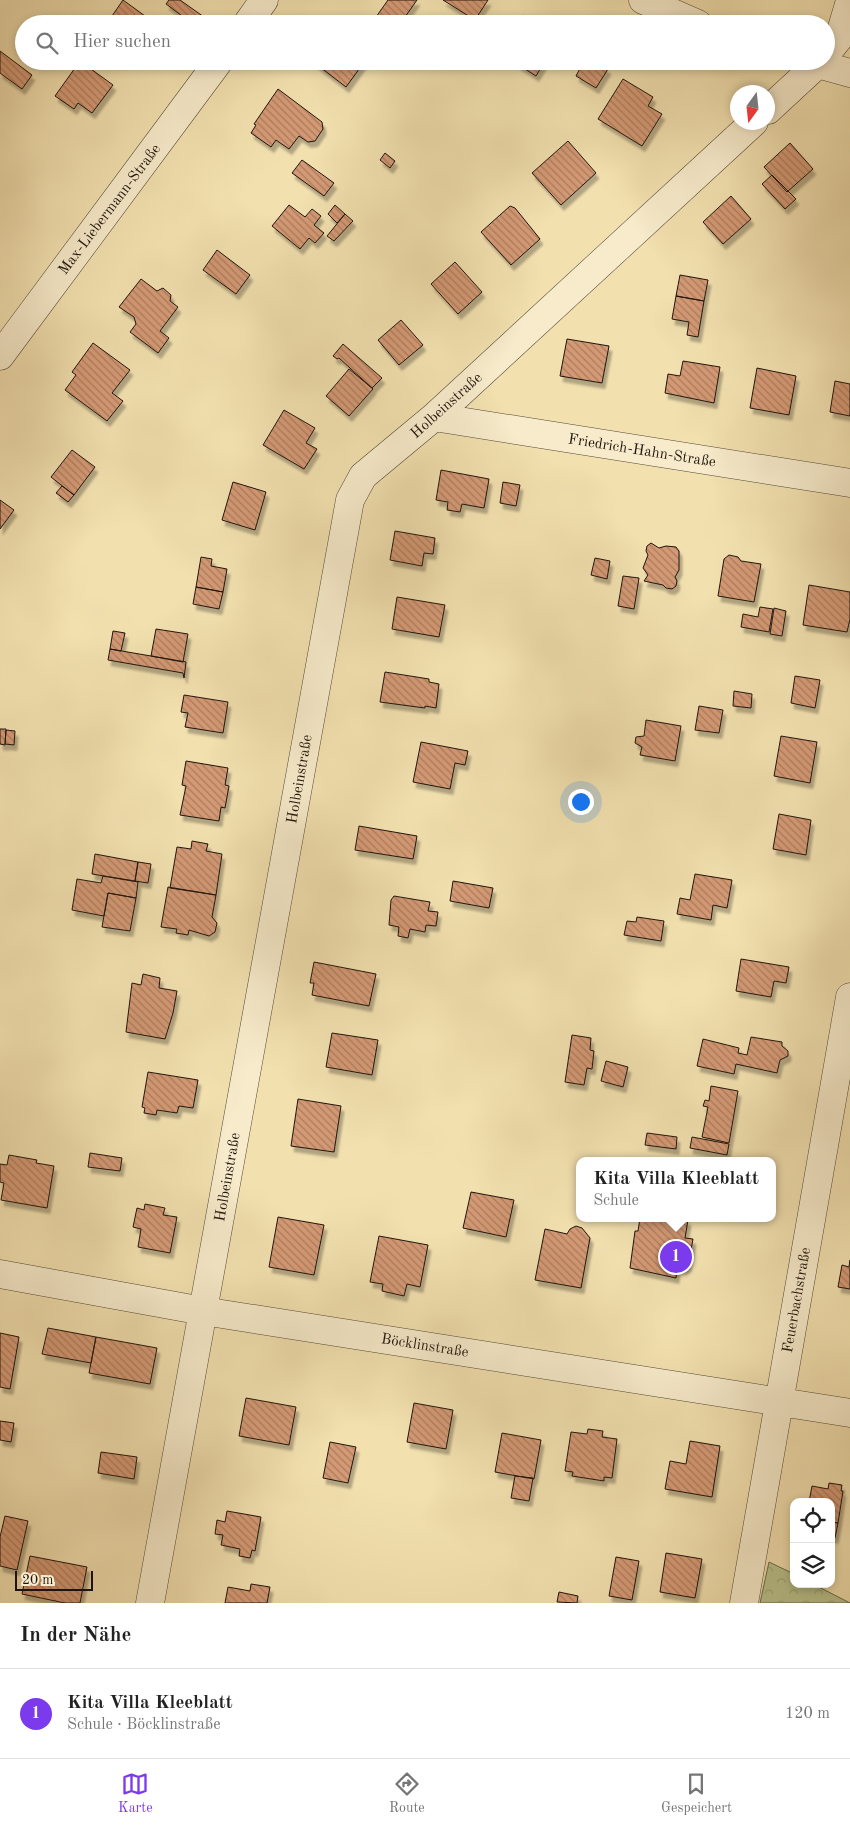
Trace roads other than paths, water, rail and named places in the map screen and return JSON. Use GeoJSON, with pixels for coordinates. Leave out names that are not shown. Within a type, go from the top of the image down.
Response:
{"type":"FeatureCollection","features":[{"type":"Feature","properties":{"kind":"street"},"geometry":{"type":"LineString","coordinates":[[253,15],[264,0]]}},
{"type":"Feature","properties":{"kind":"street"},"geometry":{"type":"LineString","coordinates":[[642,0],[677,15]]}},
{"type":"Feature","properties":{"kind":"street"},"geometry":{"type":"LineString","coordinates":[[835,41],[838,38],[850,1]]}},
{"type":"Feature","properties":{"kind":"street"},"geometry":{"type":"LineString","coordinates":[[835,67],[850,73]]}},
{"type":"Feature","properties":{"kind":"street","name":"Max-Liebermann-Straße"},"geometry":{"type":"LineString","coordinates":[[0,356],[212,70]]}},
{"type":"Feature","properties":{"kind":"street"},"geometry":{"type":"LineString","coordinates":[[775,103],[808,70]]}},
{"type":"Feature","properties":{"kind":"street","name":"Holbeinstraße"},"geometry":{"type":"LineString","coordinates":[[150,1603],[350,500],[363,476],[434,417],[745,130]]}},
{"type":"Feature","properties":{"kind":"street","name":"Friedrich-Hahn-Straße"},"geometry":{"type":"LineString","coordinates":[[434,417],[850,483]]}},
{"type":"Feature","properties":{"kind":"street","name":"Feuerbachstraße"},"geometry":{"type":"LineString","coordinates":[[744,1603],[778,1400],[850,998]]}},
{"type":"Feature","properties":{"kind":"street","name":"Böcklinstraße"},"geometry":{"type":"LineString","coordinates":[[0,1274],[203,1311],[778,1400],[850,1413]]}},
{"type":"Feature","properties":{"kind":"place","name":"Kita Villa Kleeblatt"},"geometry":{"type":"Point","coordinates":[676,1257]}}]}
